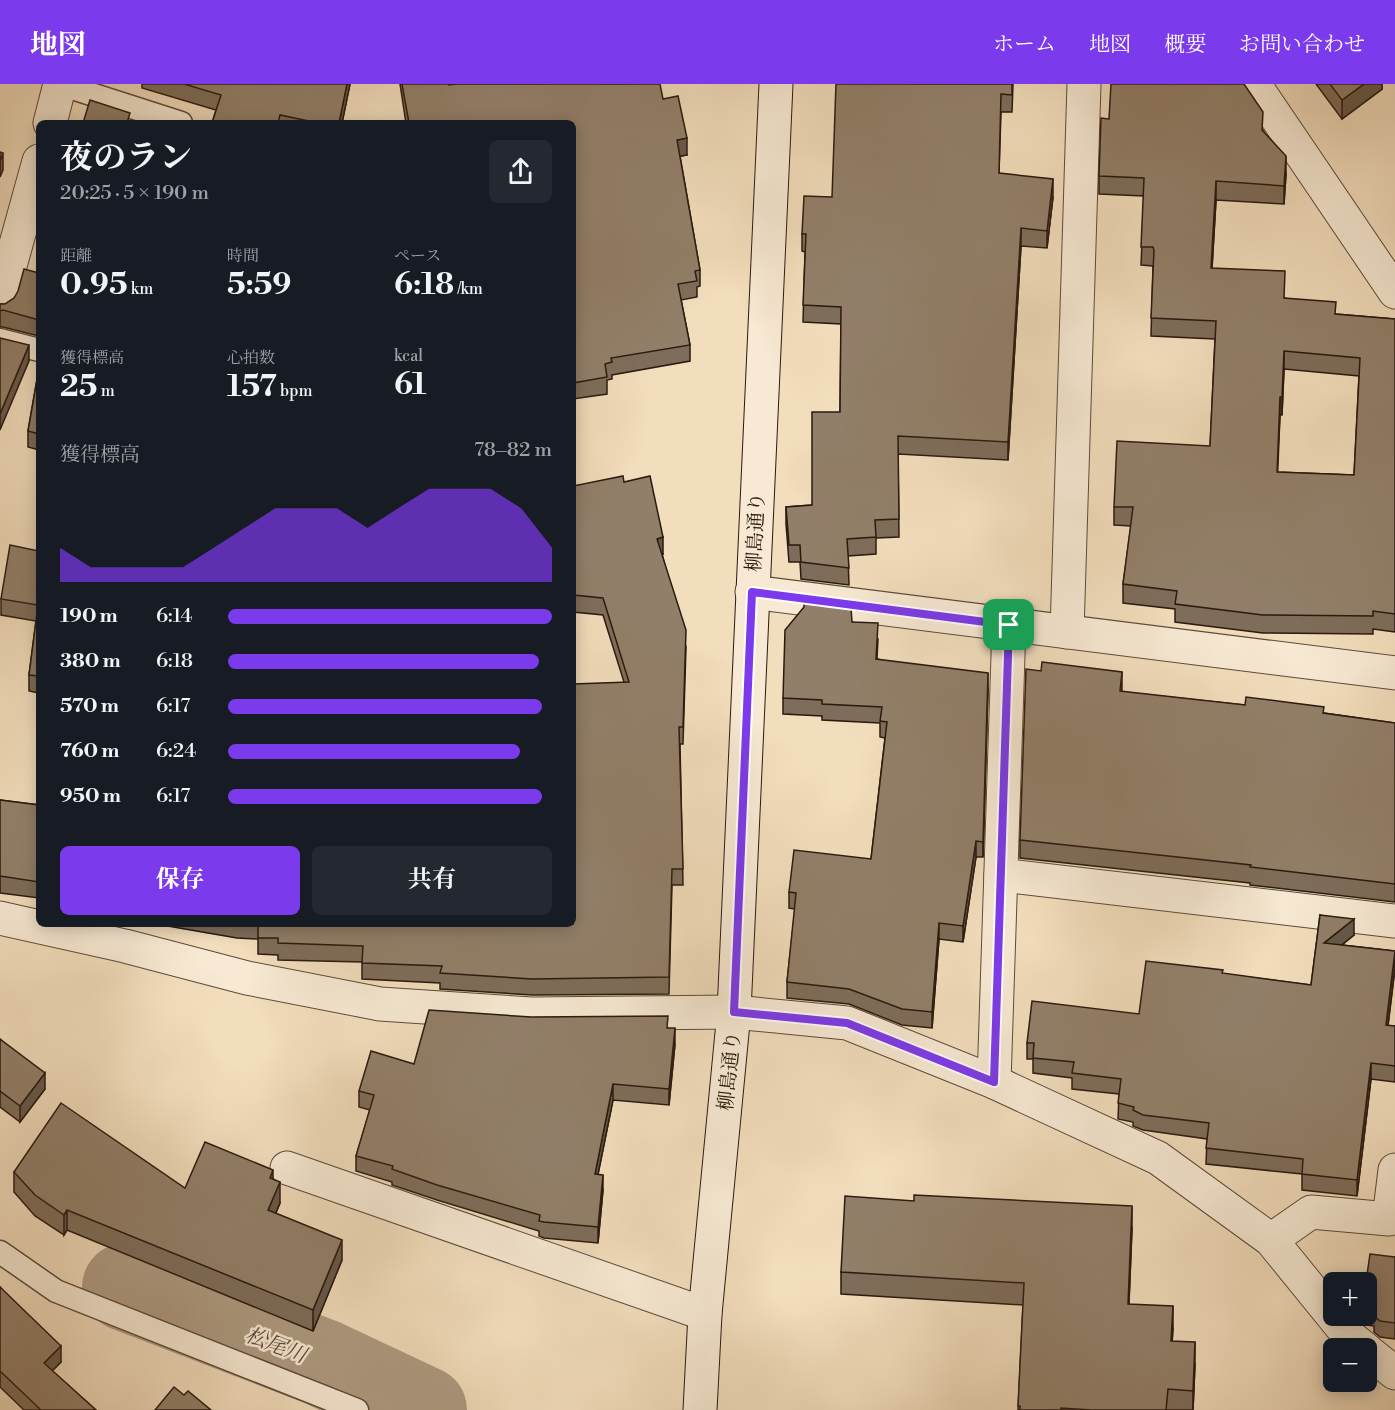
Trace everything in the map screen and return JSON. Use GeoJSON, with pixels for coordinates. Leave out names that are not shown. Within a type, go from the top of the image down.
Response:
{"type":"FeatureCollection","features":[{"type":"Feature","properties":{"kind":"street"},"geometry":{"type":"LineString","coordinates":[[51,120],[60,84]]}},
{"type":"Feature","properties":{"kind":"street","name":"柳島通り"},"geometry":{"type":"LineString","coordinates":[[700,1410],[705,1314],[734,1012],[776,84]]}},
{"type":"Feature","properties":{"kind":"street"},"geometry":{"type":"LineString","coordinates":[[1067,632],[1084,84]]}},
{"type":"Feature","properties":{"kind":"street"},"geometry":{"type":"LineString","coordinates":[[1254,84],[1395,292]]}},
{"type":"Feature","properties":{"kind":"street"},"geometry":{"type":"LineString","coordinates":[[0,302],[36,172]]}},
{"type":"Feature","properties":{"kind":"street"},"geometry":{"type":"LineString","coordinates":[[752,592],[1395,673]]}},
{"type":"Feature","properties":{"kind":"street"},"geometry":{"type":"LineString","coordinates":[[994,1082],[1009,625]]}},
{"type":"Feature","properties":{"kind":"street"},"geometry":{"type":"LineString","coordinates":[[1001,875],[1395,921]]}},
{"type":"Feature","properties":{"kind":"street"},"geometry":{"type":"LineString","coordinates":[[0,918],[36,926]]}},
{"type":"Feature","properties":{"kind":"street"},"geometry":{"type":"LineString","coordinates":[[40,927],[125,946],[247,978],[380,1004],[531,1014],[734,1012],[847,1023],[994,1082],[1158,1158],[1270,1240],[1352,1338]]}},
{"type":"Feature","properties":{"kind":"street"},"geometry":{"type":"LineString","coordinates":[[286,1168],[705,1314]]}},
{"type":"Feature","properties":{"kind":"street"},"geometry":{"type":"LineString","coordinates":[[1270,1240],[1311,1212],[1389,1219],[1395,1170]]}},
{"type":"Feature","properties":{"kind":"street"},"geometry":{"type":"LineString","coordinates":[[1377,1358],[1395,1373]]}},
{"type":"Feature","properties":{"kind":"lane"},"geometry":{"type":"LineString","coordinates":[[60,84],[171,120]]}},
{"type":"Feature","properties":{"kind":"lane"},"geometry":{"type":"LineString","coordinates":[[0,340],[36,349]]}},
{"type":"Feature","properties":{"kind":"lane"},"geometry":{"type":"LineString","coordinates":[[0,1252],[56,1291],[357,1410]]}},
{"type":"Feature","properties":{"kind":"building"},"geometry":{"type":"Polygon","coordinates":[[[184,84],[347,84],[340,120],[304,120],[280,115],[279,120],[213,120],[221,95],[184,84]]]}},
{"type":"Feature","properties":{"kind":"building"},"geometry":{"type":"Polygon","coordinates":[[[402,84],[660,84],[663,99],[678,96],[687,138],[677,140],[700,270],[695,271],[697,281],[678,284],[690,345],[611,358],[612,362],[605,364],[607,377],[576,382],[576,120],[408,120],[402,84]]]}},
{"type":"Feature","properties":{"kind":"building"},"geometry":{"type":"Polygon","coordinates":[[[836,84],[1012,84],[1012,95],[1001,94],[999,173],[1053,179],[1047,231],[1021,228],[1008,442],[898,436],[899,519],[875,520],[876,537],[847,539],[849,568],[801,562],[800,545],[789,545],[786,507],[812,505],[812,412],[840,412],[841,307],[803,305],[806,234],[802,234],[804,196],[832,197],[836,84]]]}},
{"type":"Feature","properties":{"kind":"building"},"geometry":{"type":"Polygon","coordinates":[[[1111,84],[1244,84],[1263,112],[1262,130],[1286,156],[1284,186],[1216,181],[1211,268],[1285,271],[1284,298],[1336,302],[1335,314],[1395,319],[1395,614],[1373,611],[1373,616],[1263,615],[1175,604],[1177,591],[1123,584],[1133,507],[1114,507],[1117,441],[1210,446],[1216,321],[1151,318],[1154,250],[1153,247],[1141,247],[1144,178],[1099,176],[1101,118],[1109,119],[1111,84]],[[1284,351],[1277,472],[1354,475],[1360,358],[1284,351]]]}},
{"type":"Feature","properties":{"kind":"building"},"geometry":{"type":"Polygon","coordinates":[[[1330,84],[1364,84],[1342,100],[1330,84]]]}},
{"type":"Feature","properties":{"kind":"building"},"geometry":{"type":"Polygon","coordinates":[[[90,100],[130,113],[128,120],[84,120],[90,100]]]}},
{"type":"Feature","properties":{"kind":"building"},"geometry":{"type":"Polygon","coordinates":[[[24,269],[36,272],[36,319],[0,311],[0,304],[5,304],[14,298],[24,269]]]}},
{"type":"Feature","properties":{"kind":"building"},"geometry":{"type":"Polygon","coordinates":[[[0,338],[29,345],[0,414],[0,338]]]}},
{"type":"Feature","properties":{"kind":"building"},"geometry":{"type":"Polygon","coordinates":[[[36,385],[36,433],[28,431],[36,385]]]}},
{"type":"Feature","properties":{"kind":"building"},"geometry":{"type":"Polygon","coordinates":[[[623,476],[624,482],[650,476],[663,537],[657,539],[686,630],[683,727],[679,727],[683,869],[672,869],[669,977],[532,979],[440,973],[442,966],[362,963],[363,946],[278,943],[278,938],[258,938],[258,927],[576,927],[576,684],[629,682],[603,598],[576,595],[576,485],[623,476]]]}},
{"type":"Feature","properties":{"kind":"building"},"geometry":{"type":"Polygon","coordinates":[[[10,545],[36,550],[36,605],[1,599],[10,545]]]}},
{"type":"Feature","properties":{"kind":"building"},"geometry":{"type":"Polygon","coordinates":[[[804,602],[851,608],[852,622],[878,623],[876,659],[988,673],[983,842],[976,841],[963,926],[939,923],[932,1012],[902,1009],[849,989],[787,982],[796,893],[789,892],[794,850],[871,859],[887,722],[880,721],[882,707],[822,704],[822,700],[783,698],[785,630],[804,607],[804,602]]]}},
{"type":"Feature","properties":{"kind":"building"},"geometry":{"type":"Polygon","coordinates":[[[36,621],[36,676],[29,675],[36,621]]]}},
{"type":"Feature","properties":{"kind":"building"},"geometry":{"type":"Polygon","coordinates":[[[1042,662],[1122,672],[1120,691],[1245,705],[1246,697],[1324,707],[1323,713],[1395,723],[1395,884],[1250,867],[1251,865],[1020,840],[1026,669],[1041,671],[1042,662]]]}},
{"type":"Feature","properties":{"kind":"building"},"geometry":{"type":"Polygon","coordinates":[[[0,800],[36,805],[36,882],[0,876],[0,800]]]}},
{"type":"Feature","properties":{"kind":"building"},"geometry":{"type":"Polygon","coordinates":[[[1320,915],[1354,919],[1324,943],[1395,951],[1386,1025],[1395,1026],[1395,1066],[1371,1063],[1357,1180],[1302,1174],[1303,1159],[1206,1148],[1209,1123],[1143,1115],[1133,1110],[1134,1107],[1118,1103],[1121,1079],[1072,1073],[1074,1062],[1033,1058],[1034,1043],[1027,1043],[1032,1001],[1139,1014],[1146,961],[1223,970],[1222,973],[1311,985],[1320,915]]]}},
{"type":"Feature","properties":{"kind":"building"},"geometry":{"type":"Polygon","coordinates":[[[429,1010],[531,1017],[668,1016],[667,1028],[675,1028],[669,1089],[613,1084],[595,1174],[603,1175],[598,1227],[539,1221],[540,1215],[437,1185],[392,1169],[393,1166],[356,1156],[374,1095],[359,1091],[371,1051],[414,1064],[429,1010]]]}},
{"type":"Feature","properties":{"kind":"building"},"geometry":{"type":"Polygon","coordinates":[[[0,1039],[45,1073],[20,1106],[0,1091],[0,1039]]]}},
{"type":"Feature","properties":{"kind":"building"},"geometry":{"type":"Polygon","coordinates":[[[61,1103],[185,1188],[205,1142],[273,1170],[270,1178],[280,1182],[268,1210],[342,1240],[313,1310],[67,1210],[64,1215],[35,1195],[14,1172],[61,1103]]]}},
{"type":"Feature","properties":{"kind":"building"},"geometry":{"type":"Polygon","coordinates":[[[914,1195],[1132,1206],[1128,1304],[1173,1306],[1171,1341],[1195,1342],[1193,1391],[1168,1389],[1166,1410],[1061,1408],[1061,1410],[1020,1410],[1018,1406],[1024,1283],[841,1272],[845,1196],[914,1201],[914,1195]]]}},
{"type":"Feature","properties":{"kind":"building"},"geometry":{"type":"Polygon","coordinates":[[[1370,1254],[1395,1257],[1395,1323],[1377,1318],[1377,1272],[1367,1272],[1370,1254]]]}},
{"type":"Feature","properties":{"kind":"building"},"geometry":{"type":"Polygon","coordinates":[[[0,1287],[61,1346],[44,1363],[96,1410],[41,1410],[0,1371],[0,1287]]]}},
{"type":"Feature","properties":{"kind":"building"},"geometry":{"type":"Polygon","coordinates":[[[174,1387],[184,1395],[188,1391],[211,1410],[155,1410],[174,1387]]]}},
{"type":"Feature","properties":{"kind":"waterway","name":"松尾川"},"geometry":{"type":"LineString","coordinates":[[126,1287],[323,1363],[423,1410]]}},
{"type":"Feature","properties":{"kind":"route"},"geometry":{"type":"LineString","coordinates":[[752,592],[1009,625],[994,1082],[847,1023],[734,1012],[752,592]]}}]}
